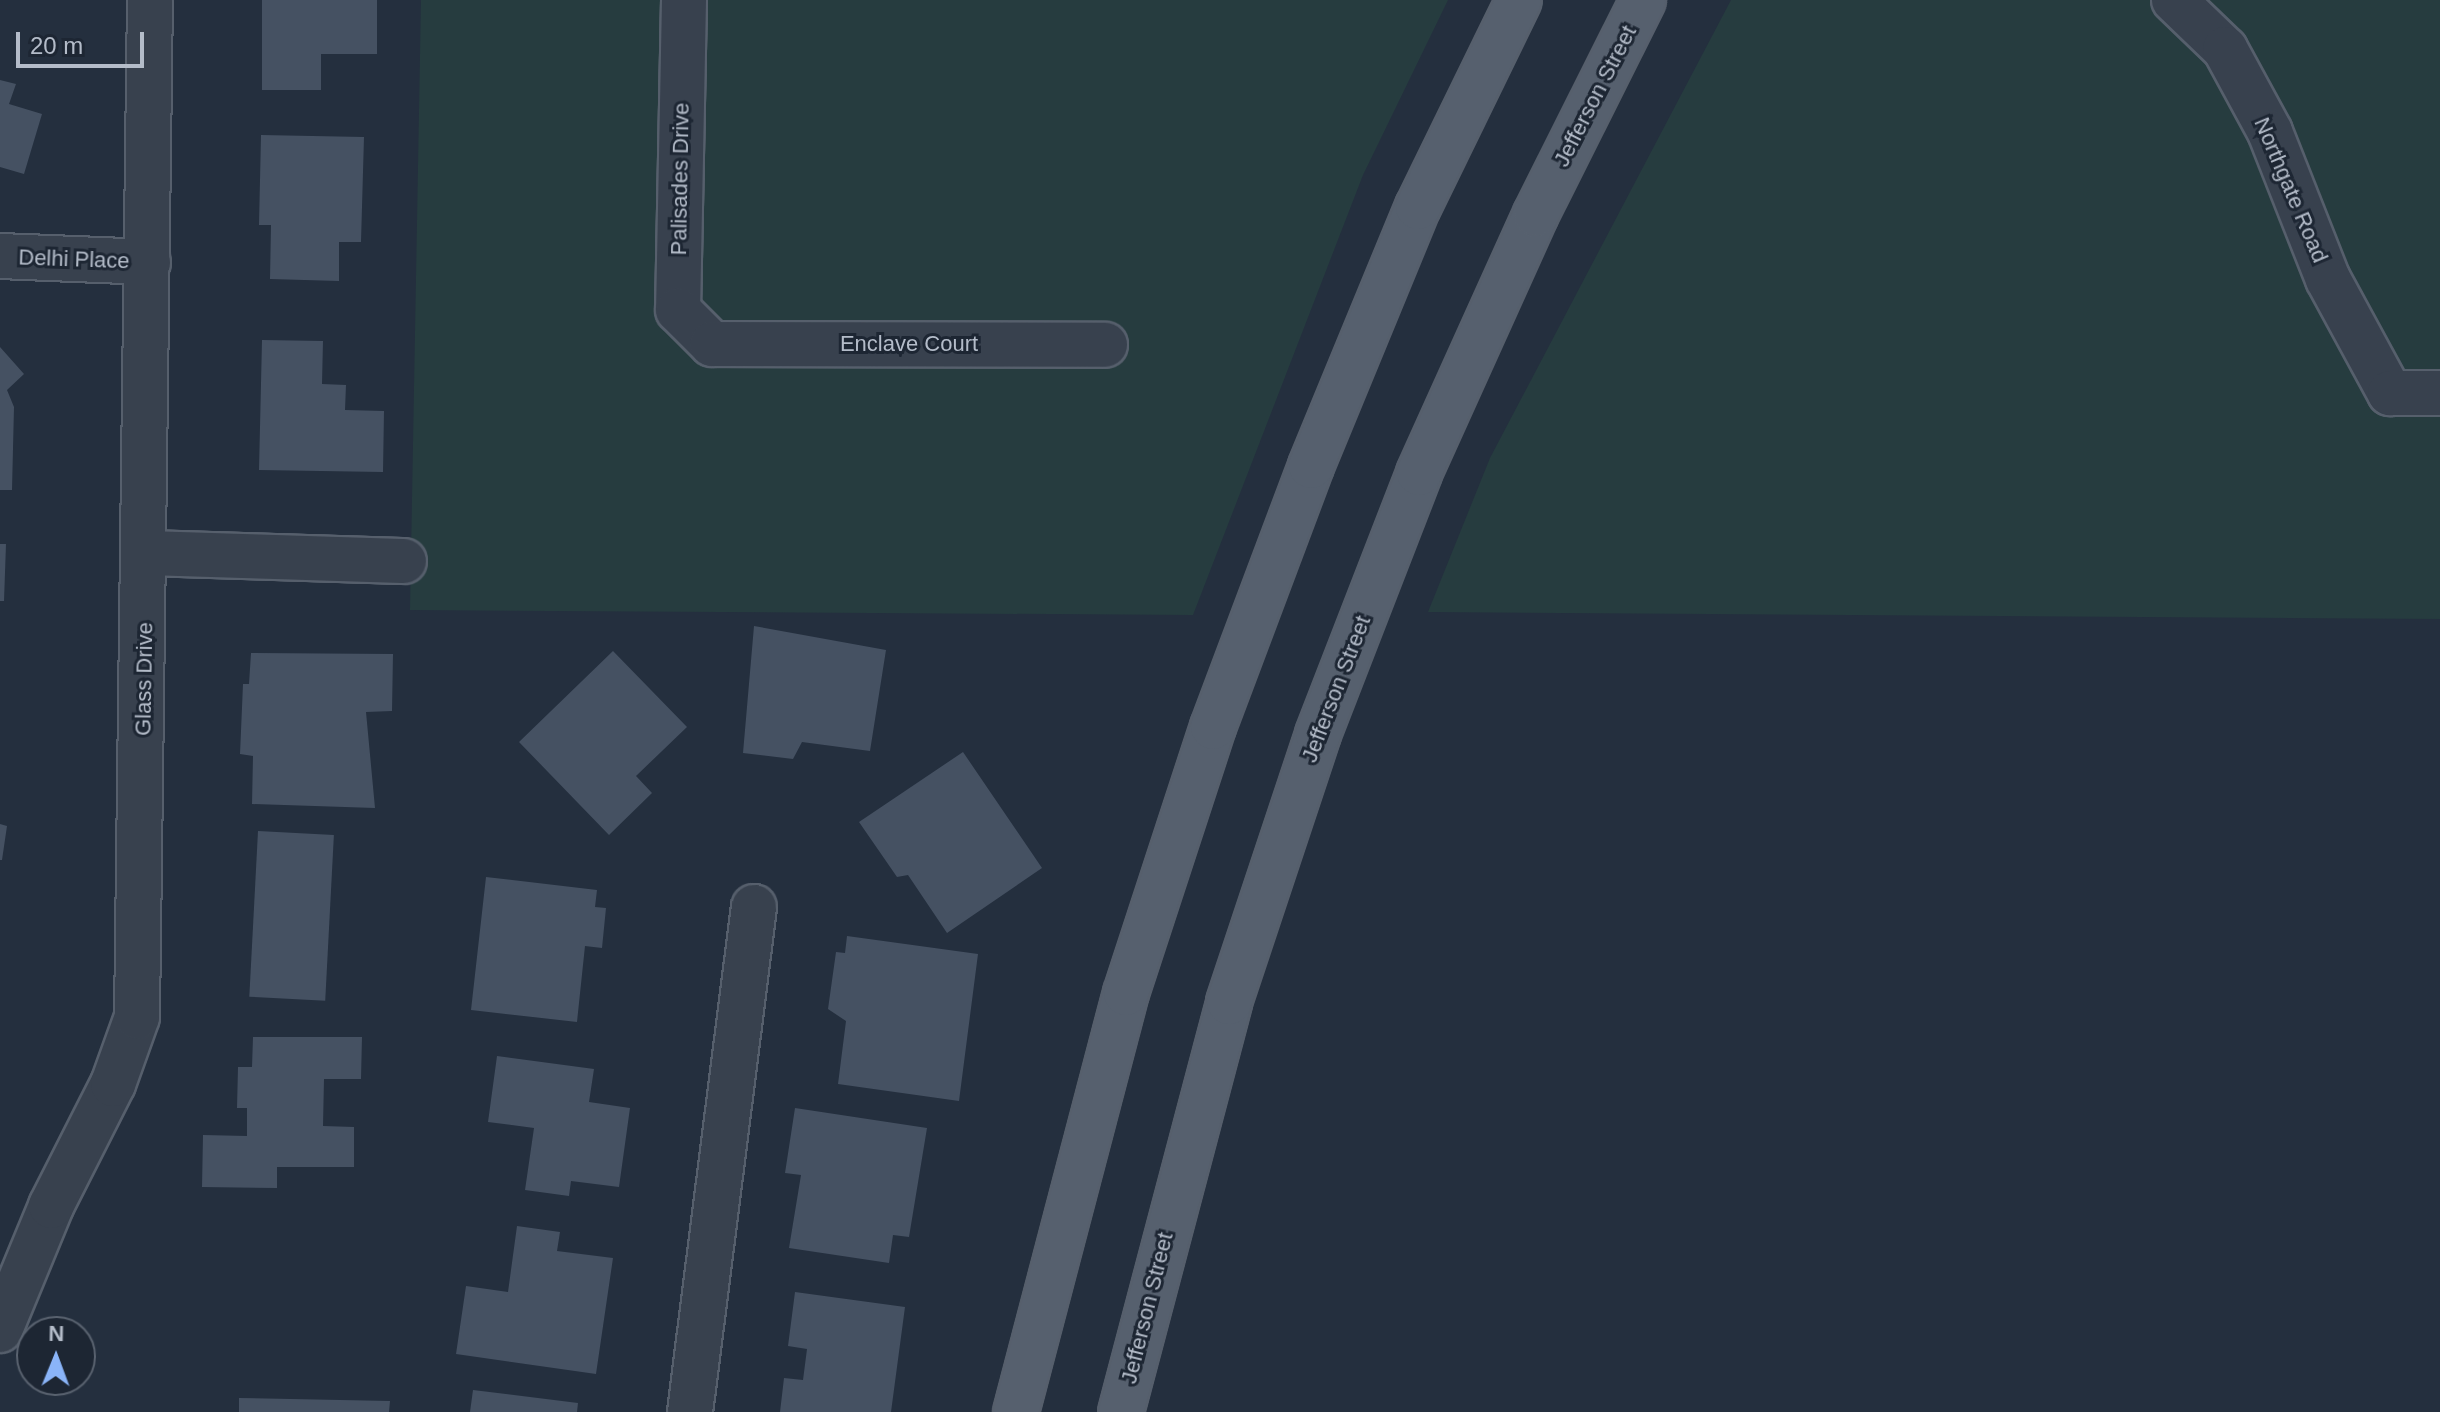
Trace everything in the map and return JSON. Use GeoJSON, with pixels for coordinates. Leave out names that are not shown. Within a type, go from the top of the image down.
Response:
{"type":"FeatureCollection","features":[{"type":"Feature","properties":{"kind":"main road"},"geometry":{"type":"LineString","coordinates":[[1016,1412],[1126,993],[1213,727],[1311,466],[1418,207],[1519,0]]}},
{"type":"Feature","properties":{"kind":"main road","name":"Jefferson Street"},"geometry":{"type":"LineString","coordinates":[[1121,1412],[1229,1002],[1318,734],[1419,473],[1536,214],[1643,0]]}},
{"type":"Feature","properties":{"kind":"street","name":"Glass Drive"},"geometry":{"type":"LineString","coordinates":[[5,1305],[113,1084],[137,1017],[146,553],[150,0]]}},
{"type":"Feature","properties":{"kind":"street","name":"Palisades Drive"},"geometry":{"type":"LineString","coordinates":[[684,0],[678,310],[712,344]]}},
{"type":"Feature","properties":{"kind":"street","name":"Northgate Road"},"geometry":{"type":"LineString","coordinates":[[2174,0],[2225,49],[2270,132],[2328,279],[2390,393],[2440,393]]}},
{"type":"Feature","properties":{"kind":"street","name":"Delhi Place"},"geometry":{"type":"LineString","coordinates":[[0,256],[148,262]]}},
{"type":"Feature","properties":{"kind":"street","name":"Enclave Court"},"geometry":{"type":"LineString","coordinates":[[712,344],[1105,345]]}},
{"type":"Feature","properties":{"kind":"street"},"geometry":{"type":"LineString","coordinates":[[146,553],[404,561]]}},
{"type":"Feature","properties":{"kind":"street"},"geometry":{"type":"LineString","coordinates":[[690,1412],[754,907]]}},
{"type":"Feature","properties":{"kind":"green space"},"geometry":{"type":"Polygon","coordinates":[[[421,0],[1448,0],[1363,175],[1193,615],[410,610],[421,0]]]}},
{"type":"Feature","properties":{"kind":"green space"},"geometry":{"type":"Polygon","coordinates":[[[1731,0],[2440,0],[2440,619],[1428,612],[1490,458],[1731,0]]]}},
{"type":"Feature","properties":{"kind":"building"},"geometry":{"type":"Polygon","coordinates":[[[262,0],[377,0],[377,54],[321,54],[321,90],[262,90],[262,0]]]}},
{"type":"Feature","properties":{"kind":"building"},"geometry":{"type":"Polygon","coordinates":[[[0,80],[16,84],[9,104],[42,114],[24,174],[0,167],[0,80]]]}},
{"type":"Feature","properties":{"kind":"building"},"geometry":{"type":"Polygon","coordinates":[[[261,135],[364,137],[361,242],[339,242],[339,281],[270,279],[271,225],[259,225],[261,135]]]}},
{"type":"Feature","properties":{"kind":"building"},"geometry":{"type":"Polygon","coordinates":[[[262,340],[323,341],[322,384],[346,385],[345,410],[384,411],[383,472],[259,470],[262,340]]]}},
{"type":"Feature","properties":{"kind":"building"},"geometry":{"type":"Polygon","coordinates":[[[0,347],[24,374],[7,390],[14,407],[12,490],[0,490],[0,347]]]}},
{"type":"Feature","properties":{"kind":"building"},"geometry":{"type":"Polygon","coordinates":[[[0,544],[6,544],[4,601],[0,601],[0,544]]]}},
{"type":"Feature","properties":{"kind":"building"},"geometry":{"type":"Polygon","coordinates":[[[754,626],[886,650],[870,751],[802,742],[793,759],[743,753],[754,626]]]}},
{"type":"Feature","properties":{"kind":"building"},"geometry":{"type":"Polygon","coordinates":[[[613,651],[687,727],[636,776],[652,793],[609,835],[519,742],[613,651]]]}},
{"type":"Feature","properties":{"kind":"building"},"geometry":{"type":"Polygon","coordinates":[[[251,653],[393,654],[392,711],[366,712],[375,808],[252,804],[253,756],[240,754],[243,684],[249,684],[251,653]]]}},
{"type":"Feature","properties":{"kind":"building"},"geometry":{"type":"Polygon","coordinates":[[[963,752],[1042,868],[947,933],[908,875],[897,877],[859,822],[963,752]]]}},
{"type":"Feature","properties":{"kind":"building"},"geometry":{"type":"Polygon","coordinates":[[[0,824],[7,826],[2,860],[0,860],[0,824]]]}},
{"type":"Feature","properties":{"kind":"building"},"geometry":{"type":"Polygon","coordinates":[[[258,831],[334,835],[325,1001],[249,997],[258,831]]]}},
{"type":"Feature","properties":{"kind":"building"},"geometry":{"type":"Polygon","coordinates":[[[486,877],[597,890],[595,907],[606,908],[602,948],[585,946],[577,1022],[471,1010],[486,877]]]}},
{"type":"Feature","properties":{"kind":"building"},"geometry":{"type":"Polygon","coordinates":[[[847,936],[978,954],[959,1101],[838,1084],[846,1021],[828,1009],[836,952],[845,953],[847,936]]]}},
{"type":"Feature","properties":{"kind":"building"},"geometry":{"type":"Polygon","coordinates":[[[253,1037],[362,1037],[361,1079],[324,1079],[323,1126],[354,1127],[354,1167],[277,1167],[277,1188],[202,1187],[203,1135],[247,1136],[247,1108],[237,1108],[238,1067],[252,1067],[253,1037]]]}},
{"type":"Feature","properties":{"kind":"building"},"geometry":{"type":"Polygon","coordinates":[[[497,1056],[594,1069],[589,1102],[630,1108],[619,1187],[571,1181],[569,1196],[525,1190],[534,1128],[488,1122],[497,1056]]]}},
{"type":"Feature","properties":{"kind":"building"},"geometry":{"type":"Polygon","coordinates":[[[795,1108],[927,1128],[909,1237],[893,1235],[889,1263],[789,1248],[801,1175],[785,1173],[795,1108]]]}},
{"type":"Feature","properties":{"kind":"building"},"geometry":{"type":"Polygon","coordinates":[[[517,1226],[560,1232],[557,1251],[613,1258],[596,1374],[456,1354],[466,1286],[508,1292],[517,1226]]]}},
{"type":"Feature","properties":{"kind":"building"},"geometry":{"type":"Polygon","coordinates":[[[795,1292],[905,1307],[891,1412],[780,1412],[784,1378],[803,1380],[807,1349],[788,1346],[795,1292]]]}},
{"type":"Feature","properties":{"kind":"building"},"geometry":{"type":"Polygon","coordinates":[[[473,1390],[578,1403],[577,1412],[470,1412],[473,1390]]]}},
{"type":"Feature","properties":{"kind":"building"},"geometry":{"type":"Polygon","coordinates":[[[239,1398],[390,1401],[389,1412],[239,1412],[239,1398]]]}}]}
